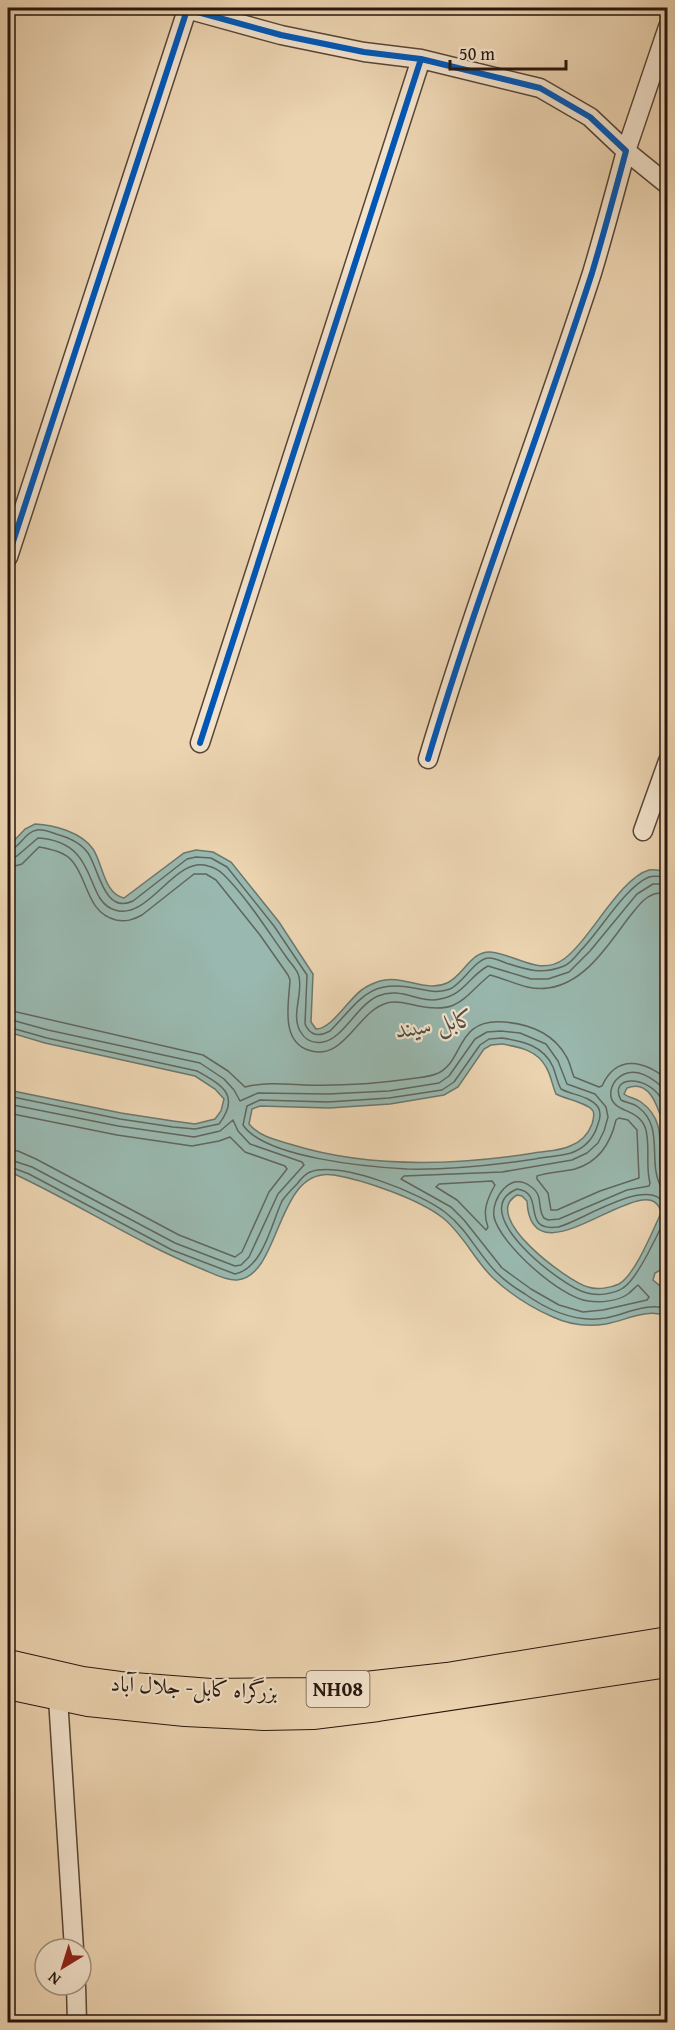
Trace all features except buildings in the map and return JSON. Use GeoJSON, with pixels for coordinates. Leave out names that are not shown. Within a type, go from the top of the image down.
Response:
{"type":"FeatureCollection","features":[{"type":"Feature","properties":{"kind":"highway","name":"بزرگراه کابل- جلال آباد"},"geometry":{"type":"LineString","coordinates":[[8,1686],[57,1698],[185,1713],[264,1717],[312,1704],[447,1676],[668,1640]]}},
{"type":"Feature","properties":{"kind":"highway","name":"بزرگراه کابل- جلال آباد"},"geometry":{"type":"LineString","coordinates":[[8,1663],[82,1680],[120,1685],[211,1692],[312,1704],[378,1708],[668,1664]]}},
{"type":"Feature","properties":{"kind":"street"},"geometry":{"type":"LineString","coordinates":[[8,557],[185,9],[281,35],[364,52],[421,59],[540,88],[590,117],[626,151],[668,185]]}},
{"type":"Feature","properties":{"kind":"street"},"geometry":{"type":"LineString","coordinates":[[428,759],[458,660],[592,272],[626,151],[668,27]]}},
{"type":"Feature","properties":{"kind":"street"},"geometry":{"type":"LineString","coordinates":[[200,743],[421,59]]}},
{"type":"Feature","properties":{"kind":"street"},"geometry":{"type":"LineString","coordinates":[[643,831],[668,761]]}},
{"type":"Feature","properties":{"kind":"street"},"geometry":{"type":"LineString","coordinates":[[57,1698],[73,1937]]}},
{"type":"Feature","properties":{"kind":"street"},"geometry":{"type":"LineString","coordinates":[[76,1997],[77,2022]]}},
{"type":"Feature","properties":{"kind":"water","name":"کابل سيند"},"geometry":{"type":"Polygon","coordinates":[[[35,824],[42,825],[59,828],[82,838],[93,849],[112,891],[124,898],[184,853],[196,850],[213,852],[231,862],[279,922],[313,974],[311,1022],[316,1029],[322,1028],[334,1019],[358,993],[380,981],[388,979],[431,986],[447,983],[478,955],[490,952],[536,965],[555,964],[574,950],[616,897],[638,875],[649,870],[667,871],[667,1134],[654,1101],[644,1088],[636,1086],[627,1088],[624,1094],[639,1101],[651,1112],[657,1122],[660,1166],[667,1185],[668,1266],[655,1273],[653,1280],[659,1285],[667,1281],[667,1316],[652,1313],[592,1325],[572,1324],[559,1320],[521,1300],[492,1277],[450,1224],[433,1211],[391,1191],[334,1175],[315,1177],[300,1187],[289,1203],[263,1261],[252,1274],[233,1280],[215,1275],[153,1247],[8,1171],[8,1090],[121,1113],[195,1124],[215,1119],[221,1111],[224,1099],[215,1089],[195,1076],[45,1043],[8,1032],[8,847],[25,829],[35,824]],[[502,1044],[491,1045],[484,1049],[458,1087],[444,1095],[390,1104],[329,1108],[260,1106],[252,1109],[249,1124],[275,1140],[351,1158],[382,1161],[444,1162],[505,1157],[562,1149],[581,1140],[590,1128],[594,1117],[591,1108],[556,1094],[548,1070],[533,1053],[502,1044]],[[517,1195],[508,1205],[509,1217],[517,1232],[546,1261],[577,1282],[592,1288],[612,1287],[625,1279],[643,1252],[661,1213],[653,1201],[636,1201],[569,1229],[548,1233],[533,1225],[527,1201],[517,1195]]]}},
{"type":"Feature","properties":{"kind":"cycle path"},"geometry":{"type":"LineString","coordinates":[[183,8],[281,35],[364,52],[421,59],[540,88],[590,117],[626,151],[592,273],[467,637],[428,759]]}},
{"type":"Feature","properties":{"kind":"cycle path"},"geometry":{"type":"LineString","coordinates":[[8,557],[187,10]]}},
{"type":"Feature","properties":{"kind":"cycle path"},"geometry":{"type":"LineString","coordinates":[[200,743],[421,59]]}}]}
